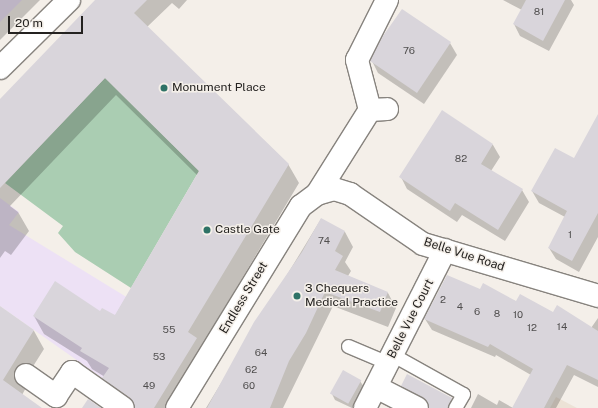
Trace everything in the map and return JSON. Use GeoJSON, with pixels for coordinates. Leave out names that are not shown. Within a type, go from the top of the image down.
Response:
{"type":"FeatureCollection","features":[{"type":"Feature","properties":{"kind":"street"},"geometry":{"type":"LineString","coordinates":[[0,68],[69,0]]}},
{"type":"Feature","properties":{"kind":"street"},"geometry":{"type":"LineString","coordinates":[[317,194],[378,110],[356,60],[387,0]]}},
{"type":"Feature","properties":{"kind":"street","name":"Belle Vue Road"},"geometry":{"type":"LineString","coordinates":[[317,194],[334,189],[350,194],[422,244],[598,296]]}},
{"type":"Feature","properties":{"kind":"street","name":"Endless Street"},"geometry":{"type":"LineString","coordinates":[[176,408],[301,206],[317,194]]}},
{"type":"Feature","properties":{"kind":"street","name":"Belle Vue Court"},"geometry":{"type":"LineString","coordinates":[[365,408],[445,250]]}},
{"type":"Feature","properties":{"kind":"street"},"geometry":{"type":"LineString","coordinates":[[26,375],[56,396],[72,372],[123,408]]}},
{"type":"Feature","properties":{"kind":"street"},"geometry":{"type":"LineString","coordinates":[[376,387],[417,408]]}},
{"type":"Feature","properties":{"kind":"lane"},"geometry":{"type":"LineString","coordinates":[[348,346],[390,359],[463,394],[455,408]]}},
{"type":"Feature","properties":{"kind":"shaded area"},"geometry":{"type":"Polygon","coordinates":[[[0,0],[22,0],[0,22],[0,0]]]}},
{"type":"Feature","properties":{"kind":"shaded area"},"geometry":{"type":"Polygon","coordinates":[[[0,198],[19,212],[9,225],[146,309],[105,380],[0,306],[0,198]]]}},
{"type":"Feature","properties":{"kind":"shaded area"},"geometry":{"type":"Polygon","coordinates":[[[556,397],[577,408],[550,408],[556,397]]]}},
{"type":"Feature","properties":{"kind":"green space"},"geometry":{"type":"Polygon","coordinates":[[[105,78],[199,171],[131,288],[75,252],[58,233],[63,226],[5,183],[105,78]]]}},
{"type":"Feature","properties":{"kind":"building"},"geometry":{"type":"Polygon","coordinates":[[[95,0],[147,0],[134,13],[289,164],[188,332],[197,338],[154,408],[135,408],[130,398],[102,378],[109,368],[80,351],[82,348],[33,316],[55,281],[100,311],[102,308],[115,315],[199,171],[105,78],[0,188],[0,99],[95,0]]]}},
{"type":"Feature","properties":{"kind":"building"},"geometry":{"type":"Polygon","coordinates":[[[526,0],[565,0],[543,41],[513,24],[526,0]]]}},
{"type":"Feature","properties":{"kind":"building"},"geometry":{"type":"Polygon","coordinates":[[[402,9],[451,42],[417,93],[370,61],[383,36],[402,9]]]}},
{"type":"Feature","properties":{"kind":"building"},"geometry":{"type":"Polygon","coordinates":[[[442,110],[493,144],[481,164],[523,189],[498,230],[455,203],[450,211],[399,177],[442,110]]]}},
{"type":"Feature","properties":{"kind":"building"},"geometry":{"type":"Polygon","coordinates":[[[598,114],[598,213],[572,261],[548,248],[567,211],[531,191],[555,148],[574,158],[598,114]]]}},
{"type":"Feature","properties":{"kind":"building"},"geometry":{"type":"Polygon","coordinates":[[[321,218],[345,231],[335,251],[343,256],[335,270],[388,292],[380,312],[325,292],[306,333],[289,361],[270,408],[207,408],[254,322],[302,252],[321,218]]]}},
{"type":"Feature","properties":{"kind":"building"},"geometry":{"type":"Polygon","coordinates":[[[447,275],[480,289],[483,283],[516,301],[520,294],[553,312],[557,305],[598,331],[598,380],[567,365],[544,408],[512,408],[533,369],[490,344],[488,347],[424,319],[447,275]]]}},
{"type":"Feature","properties":{"kind":"building"},"geometry":{"type":"Polygon","coordinates":[[[0,306],[34,330],[3,380],[42,408],[0,408],[0,306]]]}},
{"type":"Feature","properties":{"kind":"building"},"geometry":{"type":"Polygon","coordinates":[[[343,370],[361,380],[348,404],[330,394],[343,370]]]}},
{"type":"Feature","properties":{"kind":"building"},"geometry":{"type":"Polygon","coordinates":[[[407,374],[452,398],[447,408],[429,408],[423,397],[401,386],[407,374]]]}},
{"type":"Feature","properties":{"kind":"building"},"geometry":{"type":"Polygon","coordinates":[[[88,399],[101,408],[82,408],[88,399]]]}},
{"type":"Feature","properties":{"kind":"place","name":"Monument Place"},"geometry":{"type":"Point","coordinates":[164,88]}},
{"type":"Feature","properties":{"kind":"place","name":"Castle Gate"},"geometry":{"type":"Point","coordinates":[207,230]}},
{"type":"Feature","properties":{"kind":"place","name":"3 Chequers Medical Practice"},"geometry":{"type":"Point","coordinates":[297,296]}}]}
